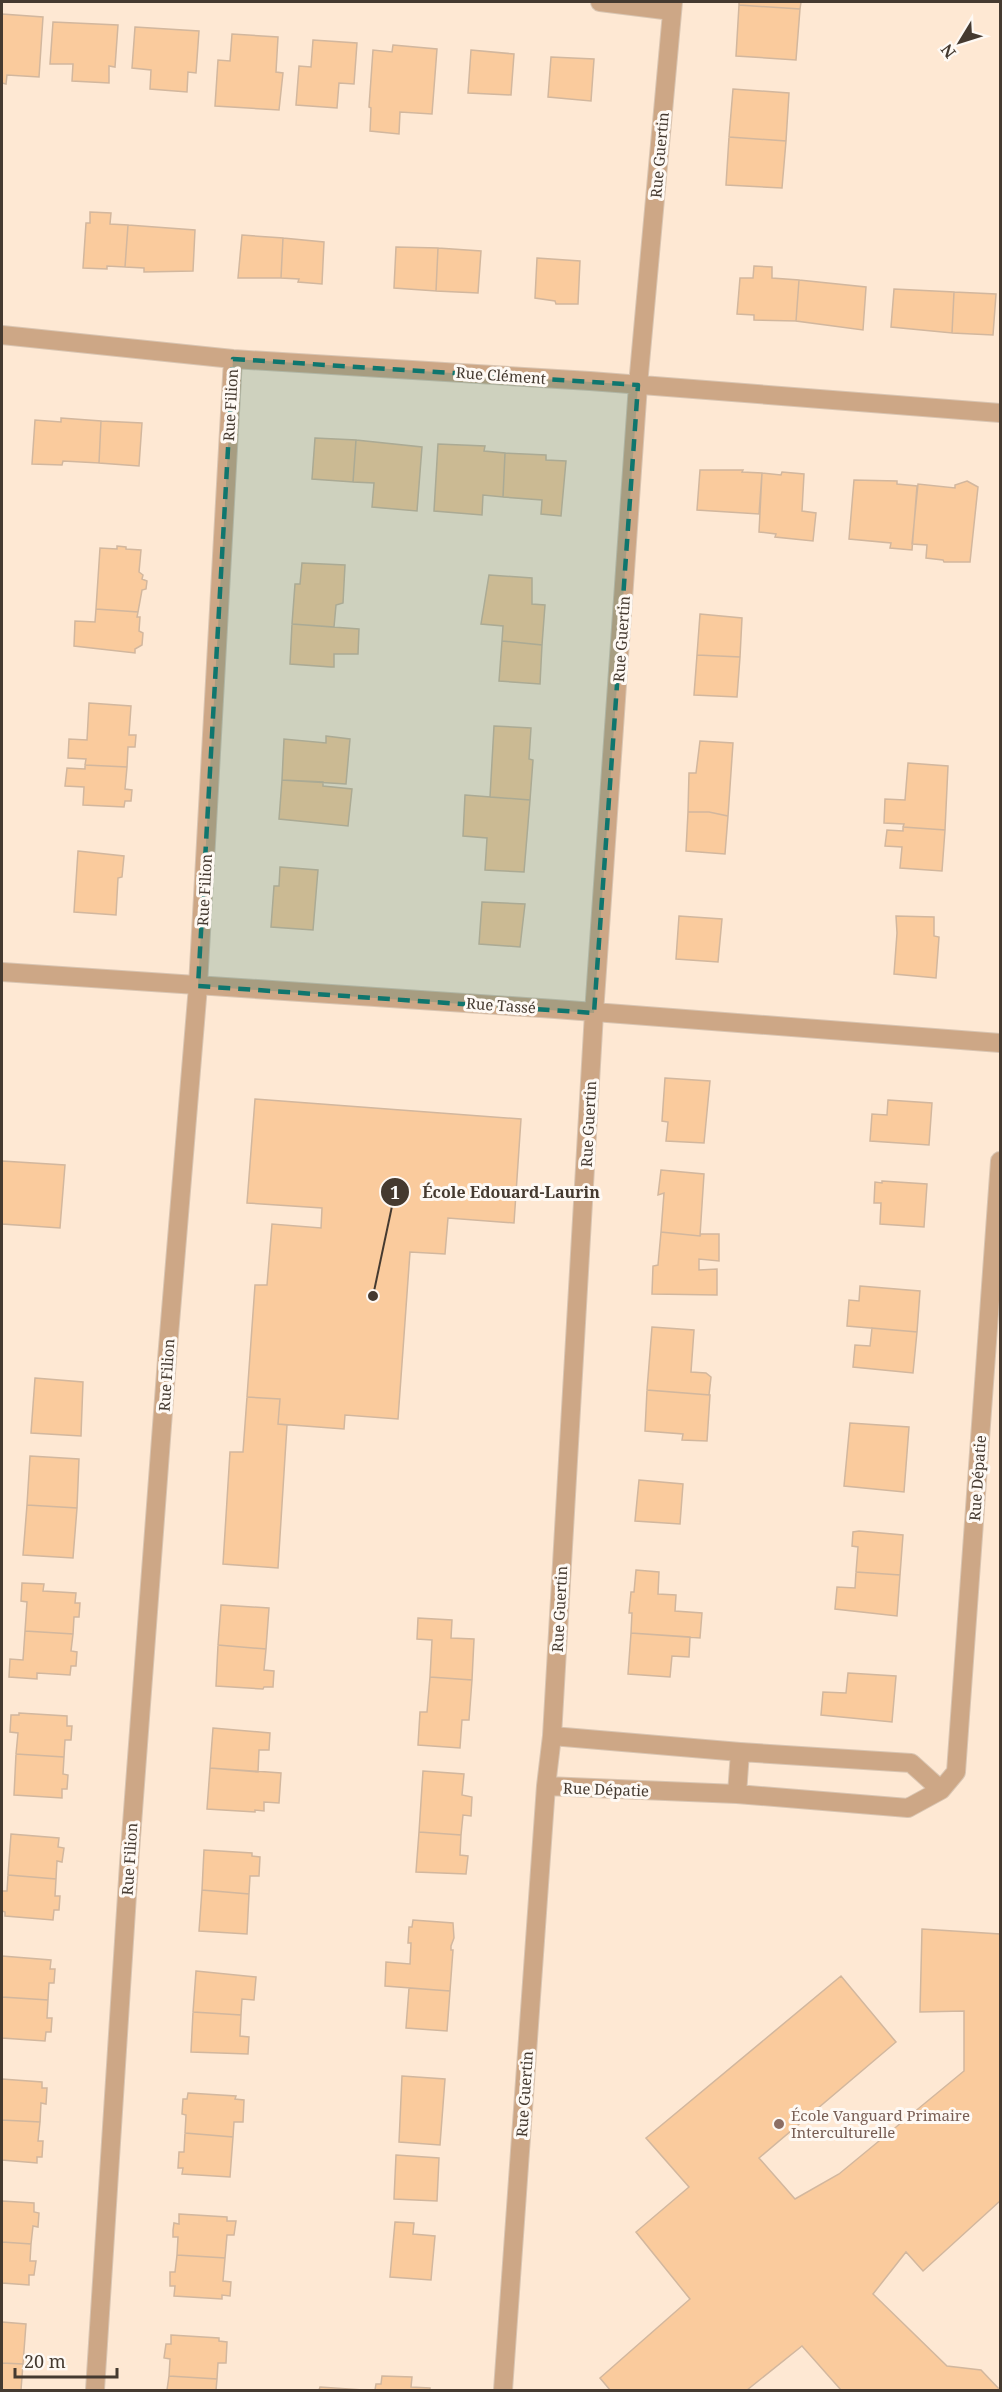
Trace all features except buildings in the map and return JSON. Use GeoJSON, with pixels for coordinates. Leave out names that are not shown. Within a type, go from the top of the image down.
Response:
{"type":"FeatureCollection","features":[{"type":"Feature","properties":{"kind":"street"},"geometry":{"type":"LineString","coordinates":[[600,2],[673,6]]}},
{"type":"Feature","properties":{"kind":"street","name":"Rue Guertin"},"geometry":{"type":"LineString","coordinates":[[503,2391],[546,1786],[552,1736],[594,1013],[638,385],[673,6]]}},
{"type":"Feature","properties":{"kind":"street","name":"Rue Clément"},"geometry":{"type":"LineString","coordinates":[[2,335],[233,358],[638,385],[1000,413]]}},
{"type":"Feature","properties":{"kind":"street","name":"Rue Filion"},"geometry":{"type":"LineString","coordinates":[[94,2391],[129,1864],[198,986],[233,358]]}},
{"type":"Feature","properties":{"kind":"street","name":"Rue Tassé"},"geometry":{"type":"LineString","coordinates":[[2,972],[1000,1043]]}},
{"type":"Feature","properties":{"kind":"street","name":"Rue Dépatie"},"geometry":{"type":"LineString","coordinates":[[546,1786],[737,1794],[908,1808],[941,1790],[956,1772],[1000,1161]]}},
{"type":"Feature","properties":{"kind":"street"},"geometry":{"type":"LineString","coordinates":[[552,1736],[740,1752],[910,1763],[941,1790]]}},
{"type":"Feature","properties":{"kind":"street"},"geometry":{"type":"LineString","coordinates":[[737,1794],[740,1752]]}},
{"type":"Feature","properties":{"kind":"highlighted area"},"geometry":{"type":"Polygon","coordinates":[[[233,359],[638,385],[594,1013],[198,986],[233,359]]]}},
{"type":"Feature","properties":{"kind":"place","name":"École Edouard-Laurin"},"geometry":{"type":"Point","coordinates":[373,1296]}},
{"type":"Feature","properties":{"kind":"place","name":"École Vanguard Primaire Interculturelle"},"geometry":{"type":"Point","coordinates":[779,2124]}}]}
